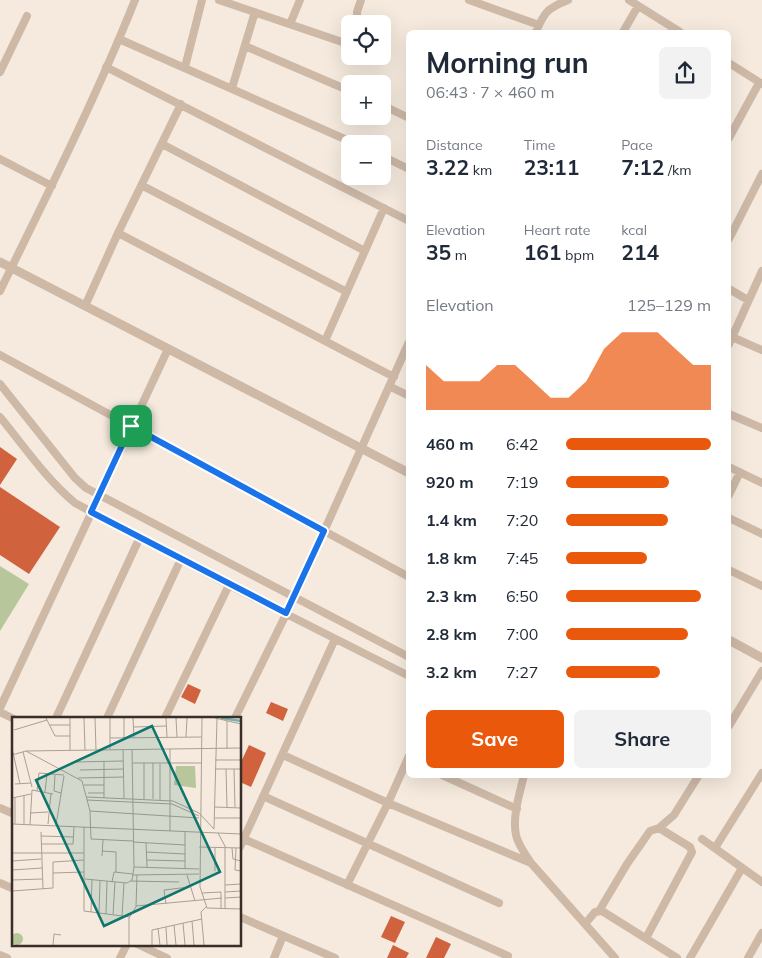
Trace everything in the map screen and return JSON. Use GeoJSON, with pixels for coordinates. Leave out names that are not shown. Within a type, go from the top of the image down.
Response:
{"type":"FeatureCollection","features":[{"type":"Feature","properties":{"kind":"street"},"geometry":{"type":"LineString","coordinates":[[0,291],[52,186],[135,0]]}},
{"type":"Feature","properties":{"kind":"street"},"geometry":{"type":"LineString","coordinates":[[184,67],[202,0]]}},
{"type":"Feature","properties":{"kind":"street"},"geometry":{"type":"LineString","coordinates":[[219,0],[341,42]]}},
{"type":"Feature","properties":{"kind":"street"},"geometry":{"type":"LineString","coordinates":[[290,24],[300,0]]}},
{"type":"Feature","properties":{"kind":"street"},"geometry":{"type":"LineString","coordinates":[[357,15],[361,0]]}},
{"type":"Feature","properties":{"kind":"street"},"geometry":{"type":"LineString","coordinates":[[469,0],[537,29],[546,11],[568,0]]}},
{"type":"Feature","properties":{"kind":"street"},"geometry":{"type":"LineString","coordinates":[[629,0],[677,30]]}},
{"type":"Feature","properties":{"kind":"street"},"geometry":{"type":"LineString","coordinates":[[624,30],[638,6]]}},
{"type":"Feature","properties":{"kind":"street"},"geometry":{"type":"LineString","coordinates":[[232,88],[255,12]]}},
{"type":"Feature","properties":{"kind":"street"},"geometry":{"type":"LineString","coordinates":[[0,72],[27,16]]}},
{"type":"Feature","properties":{"kind":"street"},"geometry":{"type":"LineString","coordinates":[[119,39],[341,137]]}},
{"type":"Feature","properties":{"kind":"street"},"geometry":{"type":"LineString","coordinates":[[245,46],[341,87]]}},
{"type":"Feature","properties":{"kind":"street"},"geometry":{"type":"LineString","coordinates":[[731,64],[761,84],[731,135]]}},
{"type":"Feature","properties":{"kind":"street"},"geometry":{"type":"LineString","coordinates":[[106,67],[406,219]]}},
{"type":"Feature","properties":{"kind":"street"},"geometry":{"type":"LineString","coordinates":[[85,306],[118,233],[143,186],[181,104]]}},
{"type":"Feature","properties":{"kind":"street"},"geometry":{"type":"LineString","coordinates":[[391,109],[406,117]]}},
{"type":"Feature","properties":{"kind":"street"},"geometry":{"type":"LineString","coordinates":[[162,144],[365,251]]}},
{"type":"Feature","properties":{"kind":"street"},"geometry":{"type":"LineString","coordinates":[[0,160],[52,186]]}},
{"type":"Feature","properties":{"kind":"street"},"geometry":{"type":"LineString","coordinates":[[391,160],[406,168]]}},
{"type":"Feature","properties":{"kind":"street"},"geometry":{"type":"LineString","coordinates":[[731,235],[762,174]]}},
{"type":"Feature","properties":{"kind":"street"},"geometry":{"type":"LineString","coordinates":[[143,186],[347,292]]}},
{"type":"Feature","properties":{"kind":"street"},"geometry":{"type":"LineString","coordinates":[[325,341],[384,208]]}},
{"type":"Feature","properties":{"kind":"street"},"geometry":{"type":"LineString","coordinates":[[118,233],[394,377]]}},
{"type":"Feature","properties":{"kind":"street"},"geometry":{"type":"LineString","coordinates":[[0,262],[406,471]]}},
{"type":"Feature","properties":{"kind":"street"},"geometry":{"type":"LineString","coordinates":[[731,338],[762,271]]}},
{"type":"Feature","properties":{"kind":"street"},"geometry":{"type":"LineString","coordinates":[[731,289],[748,300]]}},
{"type":"Feature","properties":{"kind":"street"},"geometry":{"type":"LineString","coordinates":[[731,340],[762,350]]}},
{"type":"Feature","properties":{"kind":"street"},"geometry":{"type":"LineString","coordinates":[[0,708],[168,348]]}},
{"type":"Feature","properties":{"kind":"street"},"geometry":{"type":"LineString","coordinates":[[236,717],[294,598],[406,349]]}},
{"type":"Feature","properties":{"kind":"street"},"geometry":{"type":"LineString","coordinates":[[0,354],[406,575]]}},
{"type":"Feature","properties":{"kind":"street"},"geometry":{"type":"LineString","coordinates":[[0,384],[75,478],[86,488],[406,655]]}},
{"type":"Feature","properties":{"kind":"street"},"geometry":{"type":"LineString","coordinates":[[389,386],[406,394]]}},
{"type":"Feature","properties":{"kind":"street"},"geometry":{"type":"LineString","coordinates":[[731,415],[762,428]]}},
{"type":"Feature","properties":{"kind":"street"},"geometry":{"type":"LineString","coordinates":[[0,417],[66,495],[91,512],[229,585],[406,674]]}},
{"type":"Feature","properties":{"kind":"street"},"geometry":{"type":"LineString","coordinates":[[731,468],[762,484]]}},
{"type":"Feature","properties":{"kind":"street"},"geometry":{"type":"LineString","coordinates":[[731,491],[740,472]]}},
{"type":"Feature","properties":{"kind":"street"},"geometry":{"type":"LineString","coordinates":[[731,519],[762,534]]}},
{"type":"Feature","properties":{"kind":"street"},"geometry":{"type":"LineString","coordinates":[[56,717],[140,537]]}},
{"type":"Feature","properties":{"kind":"street"},"geometry":{"type":"LineString","coordinates":[[107,717],[181,559]]}},
{"type":"Feature","properties":{"kind":"street"},"geometry":{"type":"LineString","coordinates":[[731,571],[762,586]]}},
{"type":"Feature","properties":{"kind":"street"},"geometry":{"type":"LineString","coordinates":[[165,717],[229,585]]}},
{"type":"Feature","properties":{"kind":"street"},"geometry":{"type":"LineString","coordinates":[[241,845],[335,639]]}},
{"type":"Feature","properties":{"kind":"street"},"geometry":{"type":"LineString","coordinates":[[731,641],[762,658]]}},
{"type":"Feature","properties":{"kind":"street"},"geometry":{"type":"LineString","coordinates":[[731,723],[762,671]]}},
{"type":"Feature","properties":{"kind":"street"},"geometry":{"type":"LineString","coordinates":[[0,712],[12,718]]}},
{"type":"Feature","properties":{"kind":"street"},"geometry":{"type":"LineString","coordinates":[[283,754],[388,803],[531,863]]}},
{"type":"Feature","properties":{"kind":"street"},"geometry":{"type":"LineString","coordinates":[[347,885],[406,762]]}},
{"type":"Feature","properties":{"kind":"street"},"geometry":{"type":"LineString","coordinates":[[715,848],[762,773]]}},
{"type":"Feature","properties":{"kind":"street"},"geometry":{"type":"LineString","coordinates":[[449,778],[517,809]]}},
{"type":"Feature","properties":{"kind":"street"},"geometry":{"type":"LineString","coordinates":[[523,778],[517,809],[516,836],[531,863],[615,958]]}},
{"type":"Feature","properties":{"kind":"street"},"geometry":{"type":"LineString","coordinates":[[585,924],[598,911],[650,831],[659,828],[674,815],[697,778]]}},
{"type":"Feature","properties":{"kind":"street"},"geometry":{"type":"LineString","coordinates":[[263,796],[500,903]]}},
{"type":"Feature","properties":{"kind":"street"},"geometry":{"type":"LineString","coordinates":[[0,808],[12,813]]}},
{"type":"Feature","properties":{"kind":"street"},"geometry":{"type":"LineString","coordinates":[[646,938],[692,852],[690,847],[659,828]]}},
{"type":"Feature","properties":{"kind":"street"},"geometry":{"type":"LineString","coordinates":[[244,839],[508,956]]}},
{"type":"Feature","properties":{"kind":"street"},"geometry":{"type":"LineString","coordinates":[[702,839],[762,882]]}},
{"type":"Feature","properties":{"kind":"street"},"geometry":{"type":"LineString","coordinates":[[690,958],[742,868]]}},
{"type":"Feature","properties":{"kind":"street"},"geometry":{"type":"LineString","coordinates":[[0,883],[12,888]]}},
{"type":"Feature","properties":{"kind":"street"},"geometry":{"type":"LineString","coordinates":[[598,911],[602,911],[677,958]]}},
{"type":"Feature","properties":{"kind":"street"},"geometry":{"type":"LineString","coordinates":[[241,917],[335,958]]}},
{"type":"Feature","properties":{"kind":"street"},"geometry":{"type":"LineString","coordinates":[[748,958],[762,933]]}},
{"type":"Feature","properties":{"kind":"street"},"geometry":{"type":"LineString","coordinates":[[274,958],[284,936]]}},
{"type":"Feature","properties":{"kind":"street"},"geometry":{"type":"LineString","coordinates":[[120,958],[126,946]]}},
{"type":"Feature","properties":{"kind":"street"},"geometry":{"type":"LineString","coordinates":[[141,946],[167,958]]}},
{"type":"Feature","properties":{"kind":"street"},"geometry":{"type":"LineString","coordinates":[[0,955],[7,958]]}},
{"type":"Feature","properties":{"kind":"green space"},"geometry":{"type":"Polygon","coordinates":[[[0,566],[29,584],[0,631],[0,566]]]}},
{"type":"Feature","properties":{"kind":"building"},"geometry":{"type":"Polygon","coordinates":[[[0,447],[17,459],[0,485],[0,447]]]}},
{"type":"Feature","properties":{"kind":"building"},"geometry":{"type":"Polygon","coordinates":[[[0,487],[60,527],[29,574],[0,555],[0,487]]]}},
{"type":"Feature","properties":{"kind":"building"},"geometry":{"type":"Polygon","coordinates":[[[188,684],[201,690],[195,704],[181,697],[188,684]]]}},
{"type":"Feature","properties":{"kind":"building"},"geometry":{"type":"Polygon","coordinates":[[[271,702],[288,709],[283,721],[266,713],[271,702]]]}},
{"type":"Feature","properties":{"kind":"building"},"geometry":{"type":"Polygon","coordinates":[[[249,745],[266,753],[251,787],[241,782],[241,762],[249,745]]]}},
{"type":"Feature","properties":{"kind":"building"},"geometry":{"type":"Polygon","coordinates":[[[391,916],[405,922],[395,943],[381,937],[391,916]]]}},
{"type":"Feature","properties":{"kind":"building"},"geometry":{"type":"Polygon","coordinates":[[[436,937],[451,944],[444,958],[426,958],[436,937]]]}},
{"type":"Feature","properties":{"kind":"building"},"geometry":{"type":"Polygon","coordinates":[[[393,945],[409,953],[406,958],[387,958],[393,945]]]}},
{"type":"Feature","properties":{"kind":"route"},"geometry":{"type":"LineString","coordinates":[[131,426],[324,531],[286,613],[91,512],[131,426]]}}]}
